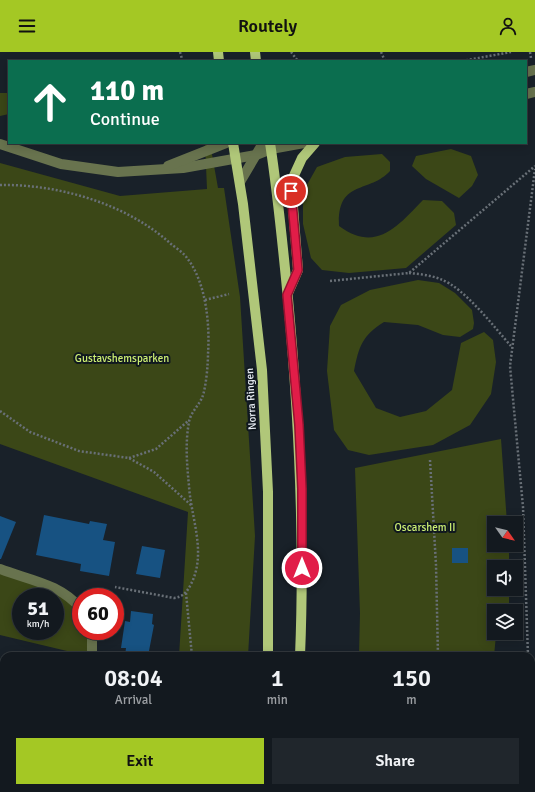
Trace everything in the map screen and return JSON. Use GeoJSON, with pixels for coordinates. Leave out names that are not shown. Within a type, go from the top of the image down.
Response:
{"type":"FeatureCollection","features":[{"type":"Feature","properties":{"kind":"main road","name":"Norra Ringen"},"geometry":{"type":"LineString","coordinates":[[233,144],[240,182],[262,370],[268,492],[268,652]]}},
{"type":"Feature","properties":{"kind":"main road"},"geometry":{"type":"LineString","coordinates":[[287,295],[298,270],[291,182],[302,158],[314,144]]}},
{"type":"Feature","properties":{"kind":"main road"},"geometry":{"type":"LineString","coordinates":[[267,145],[287,295],[298,417],[302,489],[300,652]]}},
{"type":"Feature","properties":{"kind":"street"},"geometry":{"type":"LineString","coordinates":[[0,144],[61,164],[118,172],[183,168],[256,155]]}},
{"type":"Feature","properties":{"kind":"street"},"geometry":{"type":"LineString","coordinates":[[160,169],[223,144]]}},
{"type":"Feature","properties":{"kind":"street"},"geometry":{"type":"LineString","coordinates":[[240,182],[256,155],[267,145],[286,144]]}},
{"type":"Feature","properties":{"kind":"street"},"geometry":{"type":"LineString","coordinates":[[0,570],[59,589],[72,599]]}},
{"type":"Feature","properties":{"kind":"street"},"geometry":{"type":"LineString","coordinates":[[92,640],[92,652]]}},
{"type":"Feature","properties":{"kind":"path"},"geometry":{"type":"LineString","coordinates":[[180,52],[182,59]]}},
{"type":"Feature","properties":{"kind":"path"},"geometry":{"type":"LineString","coordinates":[[467,60],[511,52]]}},
{"type":"Feature","properties":{"kind":"path"},"geometry":{"type":"LineString","coordinates":[[409,272],[535,167]]}},
{"type":"Feature","properties":{"kind":"path"},"geometry":{"type":"LineString","coordinates":[[528,652],[523,507],[510,366],[511,346],[535,167]]}},
{"type":"Feature","properties":{"kind":"path"},"geometry":{"type":"LineString","coordinates":[[0,185],[17,185],[74,195],[102,202],[129,214],[157,231],[186,257],[196,274],[205,300],[208,354],[202,398],[189,420],[156,449],[129,458]]}},
{"type":"Feature","properties":{"kind":"path"},"geometry":{"type":"LineString","coordinates":[[330,281],[409,272],[439,278],[450,283],[483,314],[511,346]]}},
{"type":"Feature","properties":{"kind":"path"},"geometry":{"type":"LineString","coordinates":[[205,300],[229,294]]}},
{"type":"Feature","properties":{"kind":"path"},"geometry":{"type":"LineString","coordinates":[[0,411],[30,432],[79,451],[129,458],[154,472],[191,505]]}},
{"type":"Feature","properties":{"kind":"path"},"geometry":{"type":"LineString","coordinates":[[189,420],[186,456],[191,505],[197,538],[197,568],[186,593],[192,652]]}},
{"type":"Feature","properties":{"kind":"path"},"geometry":{"type":"LineString","coordinates":[[430,460],[436,565],[438,652]]}},
{"type":"Feature","properties":{"kind":"path"},"geometry":{"type":"LineString","coordinates":[[115,587],[174,598],[186,593]]}},
{"type":"Feature","properties":{"kind":"green space"},"geometry":{"type":"Polygon","coordinates":[[[0,93],[8,93],[8,114],[0,116],[0,93]]]}},
{"type":"Feature","properties":{"kind":"green space","name":"Gustavshemsparken"},"geometry":{"type":"Polygon","coordinates":[[[205,144],[210,144],[218,188],[224,188],[240,297],[255,536],[248,652],[179,652],[188,512],[0,444],[0,163],[120,196],[207,189],[205,144]]]}},
{"type":"Feature","properties":{"kind":"green space"},"geometry":{"type":"Polygon","coordinates":[[[451,149],[471,156],[478,175],[472,186],[459,198],[426,179],[412,166],[416,156],[451,149]]]}},
{"type":"Feature","properties":{"kind":"green space"},"geometry":{"type":"Polygon","coordinates":[[[382,154],[390,162],[390,171],[382,178],[349,194],[343,201],[340,211],[339,226],[352,234],[364,237],[375,237],[395,227],[423,200],[442,201],[454,213],[456,225],[406,268],[349,273],[322,270],[311,258],[303,224],[303,192],[317,167],[345,157],[382,154]]]}},
{"type":"Feature","properties":{"kind":"green space"},"geometry":{"type":"Polygon","coordinates":[[[418,280],[439,283],[455,293],[472,310],[474,323],[473,329],[460,337],[443,335],[418,325],[384,322],[377,327],[366,337],[363,342],[354,371],[376,408],[400,417],[426,411],[452,390],[461,343],[484,332],[493,340],[496,362],[491,394],[470,425],[433,445],[369,455],[348,450],[334,430],[327,371],[330,326],[341,305],[370,290],[418,280]]]}},
{"type":"Feature","properties":{"kind":"green space","name":"Oscarshem II"},"geometry":{"type":"Polygon","coordinates":[[[501,439],[506,516],[487,516],[487,552],[509,552],[509,560],[487,560],[487,596],[509,596],[509,604],[487,604],[487,640],[496,640],[494,652],[359,652],[360,613],[355,468],[501,439]]]}},
{"type":"Feature","properties":{"kind":"green space"},"geometry":{"type":"Polygon","coordinates":[[[0,570],[49,585],[53,588],[12,588],[12,638],[0,635],[0,570]]]}},
{"type":"Feature","properties":{"kind":"green space"},"geometry":{"type":"Polygon","coordinates":[[[64,596],[72,602],[72,640],[91,640],[89,652],[71,652],[21,640],[64,640],[64,596]]]}},
{"type":"Feature","properties":{"kind":"building"},"geometry":{"type":"Polygon","coordinates":[[[44,515],[89,524],[90,521],[107,524],[103,540],[115,542],[109,576],[80,571],[81,564],[36,555],[44,515]]]}},
{"type":"Feature","properties":{"kind":"building"},"geometry":{"type":"Polygon","coordinates":[[[0,516],[16,522],[1,559],[0,559],[0,516]]]}},
{"type":"Feature","properties":{"kind":"building"},"geometry":{"type":"Polygon","coordinates":[[[142,546],[165,550],[160,578],[136,574],[142,546]]]}},
{"type":"Feature","properties":{"kind":"building"},"geometry":{"type":"Polygon","coordinates":[[[452,548],[468,548],[468,563],[452,563],[452,548]]]}},
{"type":"Feature","properties":{"kind":"building"},"geometry":{"type":"Polygon","coordinates":[[[131,611],[153,614],[152,624],[154,625],[149,652],[126,652],[126,648],[121,648],[122,640],[124,640],[125,621],[130,622],[131,611]]]}},
{"type":"Feature","properties":{"kind":"route"},"geometry":{"type":"LineString","coordinates":[[291,191],[298,270],[287,295],[299,425],[302,489],[302,568]]}}]}
